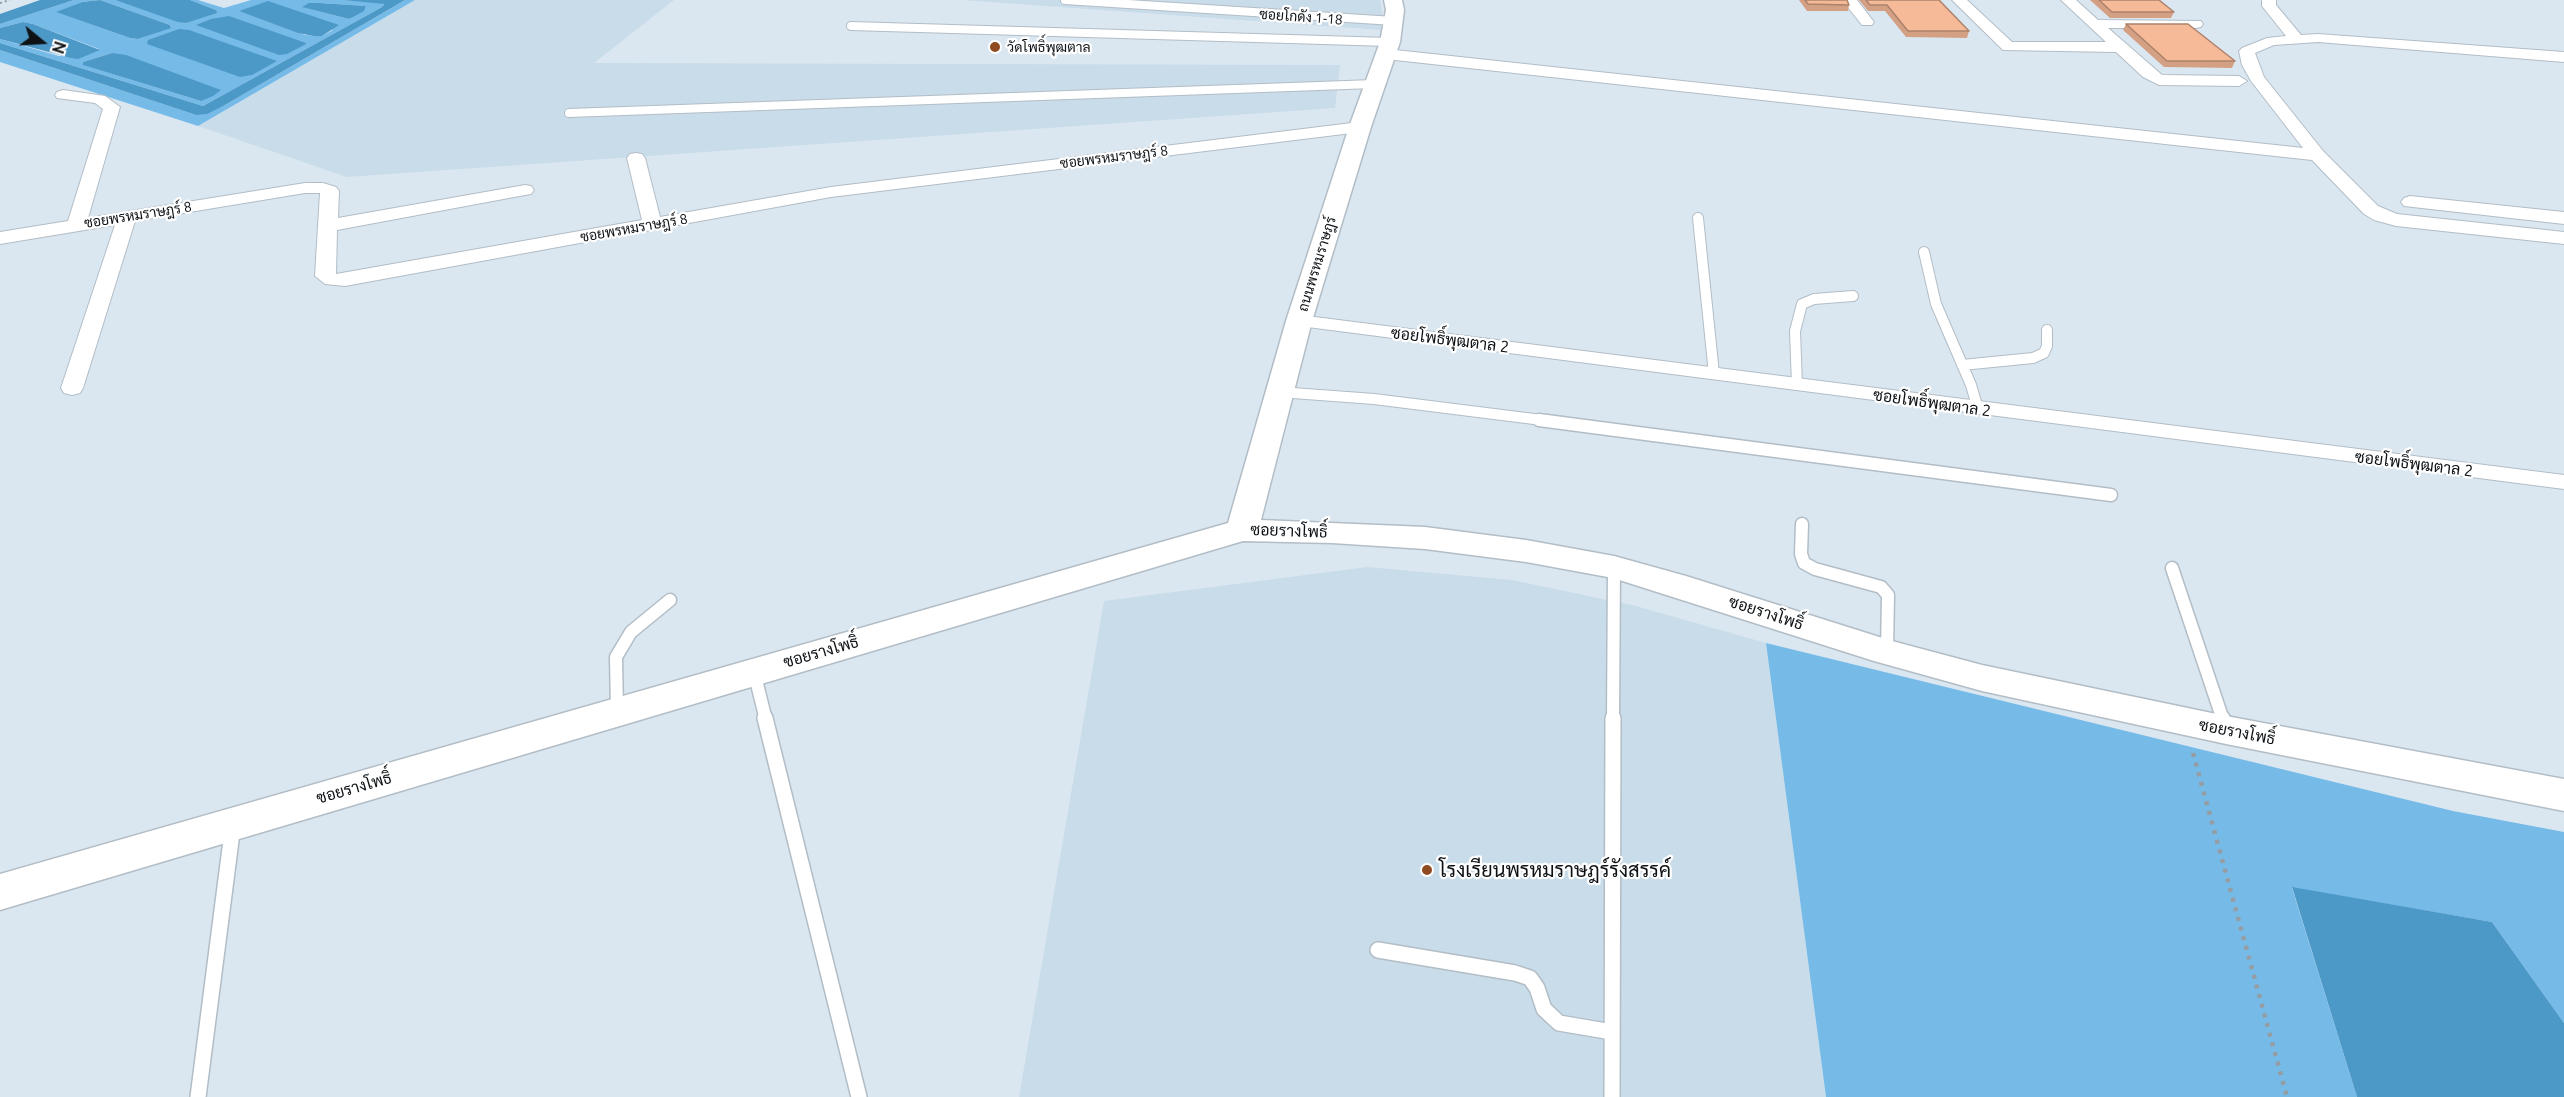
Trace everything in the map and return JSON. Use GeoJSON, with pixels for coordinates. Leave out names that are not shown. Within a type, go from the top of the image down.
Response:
{"type":"FeatureCollection","features":[{"type":"Feature","properties":{"kind":"street"},"geometry":{"type":"LineString","coordinates":[[1848,0],[1867,22]]}},
{"type":"Feature","properties":{"kind":"street"},"geometry":{"type":"LineString","coordinates":[[1959,0],[2008,47],[2120,47]]}},
{"type":"Feature","properties":{"kind":"street"},"geometry":{"type":"LineString","coordinates":[[2068,0],[2149,74],[2159,80],[2239,81]]}},
{"type":"Feature","properties":{"kind":"street"},"geometry":{"type":"LineString","coordinates":[[2269,0],[2276,15],[2296,38]]}},
{"type":"Feature","properties":{"kind":"street"},"geometry":{"type":"LineString","coordinates":[[2095,24],[2196,24]]}},
{"type":"Feature","properties":{"kind":"street","name":"ถนนพรหมราษฎร์"},"geometry":{"type":"LineString","coordinates":[[1242,530],[1299,321],[1390,29]]}},
{"type":"Feature","properties":{"kind":"street"},"geometry":{"type":"LineString","coordinates":[[1390,29],[2317,155]]}},
{"type":"Feature","properties":{"kind":"street"},"geometry":{"type":"LineString","coordinates":[[2564,57],[2296,38],[2272,41],[2247,51],[2250,65],[2257,78],[2317,155],[2381,216],[2564,238]]}},
{"type":"Feature","properties":{"kind":"street"},"geometry":{"type":"LineString","coordinates":[[63,95],[99,99],[112,107],[76,226]]}},
{"type":"Feature","properties":{"kind":"street","name":"ซอยพรหมราษฎร์ 8"},"geometry":{"type":"LineString","coordinates":[[0,238],[314,188],[330,191],[325,276],[339,280],[887,184],[1360,127]]}},
{"type":"Feature","properties":{"kind":"street"},"geometry":{"type":"LineString","coordinates":[[636,158],[653,225]]}},
{"type":"Feature","properties":{"kind":"street"},"geometry":{"type":"LineString","coordinates":[[327,226],[525,190]]}},
{"type":"Feature","properties":{"kind":"street"},"geometry":{"type":"LineString","coordinates":[[2357,195],[2564,218]]}},
{"type":"Feature","properties":{"kind":"street"},"geometry":{"type":"LineString","coordinates":[[2410,202],[2462,227]]}},
{"type":"Feature","properties":{"kind":"street"},"geometry":{"type":"LineString","coordinates":[[72,388],[127,217]]}},
{"type":"Feature","properties":{"kind":"street","name":"ซอยโพธิ์พุฒตาล 2"},"geometry":{"type":"LineString","coordinates":[[1299,321],[2564,482]]}},
{"type":"Feature","properties":{"kind":"street","name":"ซอยรางโพธิ์"},"geometry":{"type":"LineString","coordinates":[[0,892],[1242,530],[1332,532],[1425,538],[1527,551],[1614,567],[1887,652],[1982,678],[2226,730],[2564,795]]}},
{"type":"Feature","properties":{"kind":"lane","name":"ซอยโกดัง 1-18"},"geometry":{"type":"LineString","coordinates":[[1065,0],[1336,20],[1390,29]]}},
{"type":"Feature","properties":{"kind":"lane"},"geometry":{"type":"LineString","coordinates":[[851,26],[1390,29]]}},
{"type":"Feature","properties":{"kind":"lane"},"geometry":{"type":"LineString","coordinates":[[569,112],[1374,84]]}},
{"type":"Feature","properties":{"kind":"lane"},"geometry":{"type":"LineString","coordinates":[[1698,218],[1714,374]]}},
{"type":"Feature","properties":{"kind":"lane"},"geometry":{"type":"LineString","coordinates":[[1924,252],[1936,304],[1978,409]]}},
{"type":"Feature","properties":{"kind":"lane"},"geometry":{"type":"LineString","coordinates":[[1797,384],[1795,331],[1802,304],[1814,299],[1853,296]]}},
{"type":"Feature","properties":{"kind":"lane"},"geometry":{"type":"LineString","coordinates":[[1962,365],[2033,358],[2044,353],[2047,346],[2047,330]]}},
{"type":"Feature","properties":{"kind":"lane"},"geometry":{"type":"LineString","coordinates":[[1279,392],[1374,399],[1472,411],[2111,495]]}},
{"type":"Feature","properties":{"kind":"lane"},"geometry":{"type":"LineString","coordinates":[[1802,524],[1804,563],[1815,569],[1881,587],[1888,595],[1887,652]]}},
{"type":"Feature","properties":{"kind":"lane"},"geometry":{"type":"LineString","coordinates":[[1612,1097],[1614,567]]}},
{"type":"Feature","properties":{"kind":"lane"},"geometry":{"type":"LineString","coordinates":[[2172,568],[2226,730]]}},
{"type":"Feature","properties":{"kind":"lane"},"geometry":{"type":"LineString","coordinates":[[617,712],[616,657],[630,632],[670,600]]}},
{"type":"Feature","properties":{"kind":"lane"},"geometry":{"type":"LineString","coordinates":[[754,672],[859,1097]]}},
{"type":"Feature","properties":{"kind":"lane"},"geometry":{"type":"LineString","coordinates":[[198,1097],[233,824]]}},
{"type":"Feature","properties":{"kind":"lane"},"geometry":{"type":"LineString","coordinates":[[1378,950],[1530,978],[1537,988],[1544,1009],[1559,1023],[1612,1032]]}},
{"type":"Feature","properties":{"kind":"path"},"geometry":{"type":"LineString","coordinates":[[0,3],[10,0]]}},
{"type":"Feature","properties":{"kind":"path"},"geometry":{"type":"LineString","coordinates":[[2184,721],[2287,1097]]}},
{"type":"Feature","properties":{"kind":"shaded area"},"geometry":{"type":"Polygon","coordinates":[[[40,0],[74,0],[0,24],[0,14],[40,0]]]}},
{"type":"Feature","properties":{"kind":"shaded area"},"geometry":{"type":"Polygon","coordinates":[[[74,0],[100,0],[115,0],[186,23],[216,10],[190,0],[198,0],[224,8],[251,0],[342,0],[384,3],[382,7],[203,106],[0,43],[0,39],[59,56],[99,49],[33,24],[23,22],[0,28],[0,24],[74,0]],[[100,0],[82,2],[57,12],[138,39],[171,27],[100,0]],[[268,2],[240,11],[305,35],[322,36],[333,30],[268,2]],[[320,3],[303,7],[349,19],[366,7],[320,3]],[[112,53],[83,62],[84,65],[201,101],[112,53]]]}},
{"type":"Feature","properties":{"kind":"shaded area"},"geometry":{"type":"Polygon","coordinates":[[[100,0],[170,25],[171,28],[138,39],[130,38],[56,12],[82,2],[100,0]]]}},
{"type":"Feature","properties":{"kind":"shaded area"},"geometry":{"type":"Polygon","coordinates":[[[115,0],[190,0],[216,10],[217,13],[186,23],[178,22],[115,0]]]}},
{"type":"Feature","properties":{"kind":"shaded area"},"geometry":{"type":"Polygon","coordinates":[[[342,0],[405,0],[207,114],[196,115],[0,50],[0,43],[203,106],[384,4],[342,0]]]}},
{"type":"Feature","properties":{"kind":"shaded area"},"geometry":{"type":"Polygon","coordinates":[[[405,0],[415,0],[198,126],[0,62],[0,50],[196,115],[225,105],[405,0]]]}},
{"type":"Feature","properties":{"kind":"shaded area"},"geometry":{"type":"Polygon","coordinates":[[[415,0],[674,0],[594,63],[1340,65],[1335,108],[347,177],[198,126],[415,0]]]}},
{"type":"Feature","properties":{"kind":"shaded area"},"geometry":{"type":"Polygon","coordinates":[[[962,0],[1380,0],[1383,17],[1381,30],[962,0]]]}},
{"type":"Feature","properties":{"kind":"shaded area"},"geometry":{"type":"Polygon","coordinates":[[[268,1],[339,25],[322,36],[314,36],[298,33],[239,11],[268,1]]]}},
{"type":"Feature","properties":{"kind":"shaded area"},"geometry":{"type":"Polygon","coordinates":[[[309,3],[366,6],[364,11],[349,19],[302,7],[309,3]]]}},
{"type":"Feature","properties":{"kind":"shaded area"},"geometry":{"type":"Polygon","coordinates":[[[229,16],[306,44],[287,54],[279,55],[196,25],[211,19],[229,16]]]}},
{"type":"Feature","properties":{"kind":"shaded area"},"geometry":{"type":"Polygon","coordinates":[[[23,22],[100,50],[78,59],[0,39],[0,28],[23,22]]]}},
{"type":"Feature","properties":{"kind":"shaded area"},"geometry":{"type":"Polygon","coordinates":[[[179,29],[189,30],[277,61],[252,75],[240,77],[147,44],[148,40],[179,29]]]}},
{"type":"Feature","properties":{"kind":"shaded area"},"geometry":{"type":"Polygon","coordinates":[[[112,53],[126,55],[221,90],[201,101],[83,65],[83,62],[112,53]]]}},
{"type":"Feature","properties":{"kind":"shaded area","name":"โรงเรียนพรหมราษฎร์รังสรรค์"},"geometry":{"type":"Polygon","coordinates":[[[1367,567],[1512,580],[1636,606],[1766,643],[1826,1097],[1019,1097],[1104,601],[1367,567]]]}},
{"type":"Feature","properties":{"kind":"shaded area"},"geometry":{"type":"Polygon","coordinates":[[[1766,643],[2453,811],[2564,832],[2564,1023],[2492,922],[2292,888],[2357,1097],[1826,1097],[1766,643]]]}},
{"type":"Feature","properties":{"kind":"shaded area"},"geometry":{"type":"Polygon","coordinates":[[[2292,887],[2492,922],[2564,1023],[2564,1097],[2357,1097],[2292,887]]]}},
{"type":"Feature","properties":{"kind":"building"},"geometry":{"type":"Polygon","coordinates":[[[1805,0],[1847,0],[1849,5],[1808,4],[1805,0]]]}},
{"type":"Feature","properties":{"kind":"building"},"geometry":{"type":"Polygon","coordinates":[[[1866,0],[1939,0],[1969,31],[1908,31],[1887,5],[1870,5],[1866,0]]]}},
{"type":"Feature","properties":{"kind":"building"},"geometry":{"type":"Polygon","coordinates":[[[2099,0],[2159,0],[2174,12],[2112,12],[2099,0]]]}},
{"type":"Feature","properties":{"kind":"building"},"geometry":{"type":"Polygon","coordinates":[[[2126,24],[2188,24],[2235,61],[2167,61],[2126,24]]]}},
{"type":"Feature","properties":{"kind":"place","name":"วัดโพธิ์พุฒตาล"},"geometry":{"type":"Point","coordinates":[995,47]}},
{"type":"Feature","properties":{"kind":"place","name":"โรงเรียนพรหมราษฎร์รังสรรค์"},"geometry":{"type":"Point","coordinates":[1427,870]}}]}
